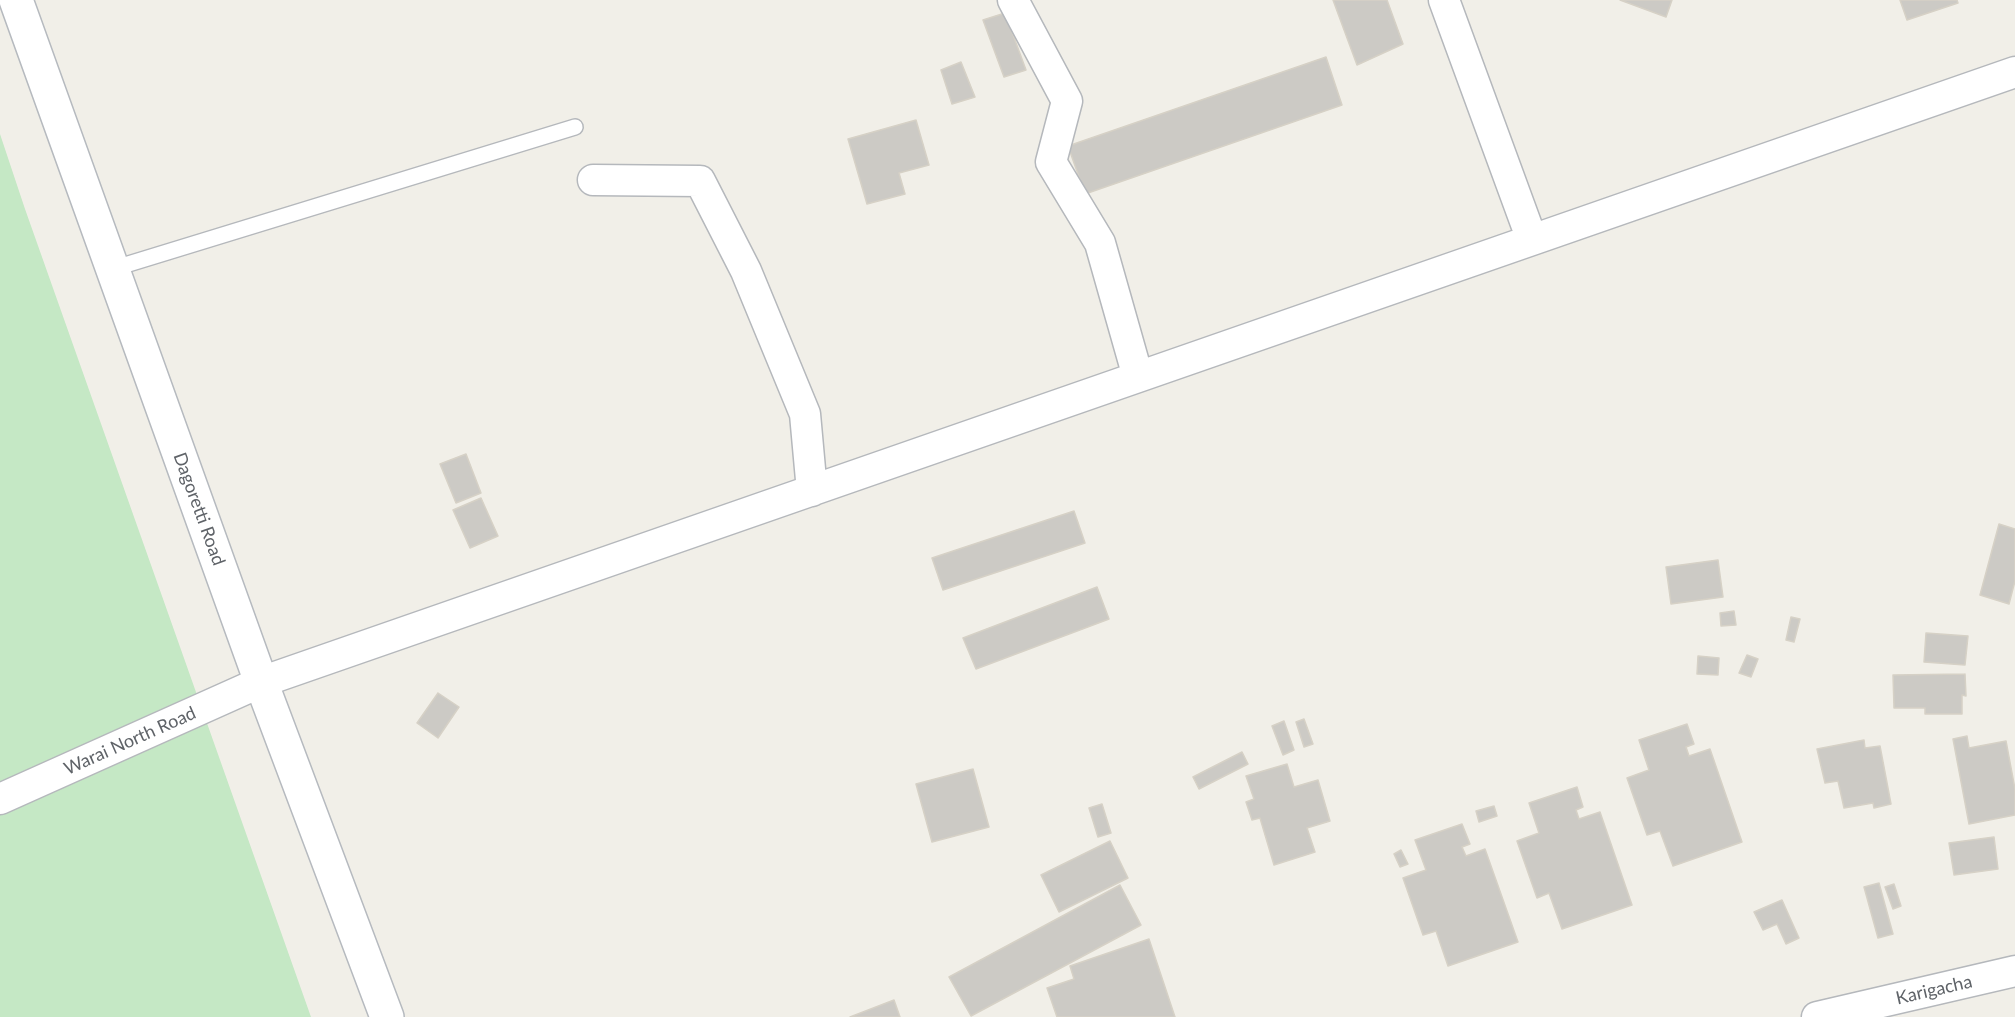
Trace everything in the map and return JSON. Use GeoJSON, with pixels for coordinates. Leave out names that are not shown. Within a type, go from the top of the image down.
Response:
{"type":"FeatureCollection","features":[{"type":"Feature","properties":{"kind":"main road","name":"Dagoretti Road"},"geometry":{"type":"LineString","coordinates":[[16,0],[261,682],[387,1017]]}},
{"type":"Feature","properties":{"kind":"street"},"geometry":{"type":"LineString","coordinates":[[1013,0],[1067,101],[1052,162],[1100,243],[1138,377]]}},
{"type":"Feature","properties":{"kind":"street"},"geometry":{"type":"LineString","coordinates":[[1444,0],[1532,240]]}},
{"type":"Feature","properties":{"kind":"street","name":"Warai North Road"},"geometry":{"type":"LineString","coordinates":[[0,800],[261,682],[2015,72]]}},
{"type":"Feature","properties":{"kind":"street"},"geometry":{"type":"LineString","coordinates":[[593,180],[700,181],[746,271],[805,414],[812,490]]}},
{"type":"Feature","properties":{"kind":"street","name":"Karigacha"},"geometry":{"type":"LineString","coordinates":[[1817,1017],[2015,971]]}},
{"type":"Feature","properties":{"kind":"lane"},"geometry":{"type":"LineString","coordinates":[[112,268],[575,127]]}},
{"type":"Feature","properties":{"kind":"green space"},"geometry":{"type":"Polygon","coordinates":[[[0,134],[25,209],[311,1017],[0,1017],[0,134]]]}},
{"type":"Feature","properties":{"kind":"building"},"geometry":{"type":"Polygon","coordinates":[[[1333,0],[1387,0],[1403,44],[1357,65],[1333,0]]]}},
{"type":"Feature","properties":{"kind":"building"},"geometry":{"type":"Polygon","coordinates":[[[1620,0],[1672,0],[1666,17],[1620,0]]]}},
{"type":"Feature","properties":{"kind":"building"},"geometry":{"type":"Polygon","coordinates":[[[1900,0],[1957,0],[1958,3],[1907,20],[1900,0]]]}},
{"type":"Feature","properties":{"kind":"building"},"geometry":{"type":"Polygon","coordinates":[[[1005,13],[1026,70],[1004,77],[983,20],[1005,13]]]}},
{"type":"Feature","properties":{"kind":"building"},"geometry":{"type":"Polygon","coordinates":[[[1326,57],[1342,105],[1085,194],[1068,146],[1326,57]]]}},
{"type":"Feature","properties":{"kind":"building"},"geometry":{"type":"Polygon","coordinates":[[[961,62],[975,97],[952,104],[941,70],[961,62]]]}},
{"type":"Feature","properties":{"kind":"building"},"geometry":{"type":"Polygon","coordinates":[[[916,120],[929,165],[899,173],[905,194],[867,204],[848,139],[916,120]]]}},
{"type":"Feature","properties":{"kind":"building"},"geometry":{"type":"Polygon","coordinates":[[[466,454],[481,493],[456,503],[440,464],[466,454]]]}},
{"type":"Feature","properties":{"kind":"building"},"geometry":{"type":"Polygon","coordinates":[[[481,498],[498,536],[470,548],[453,510],[481,498]]]}},
{"type":"Feature","properties":{"kind":"building"},"geometry":{"type":"Polygon","coordinates":[[[1074,511],[1085,543],[943,590],[932,558],[1074,511]]]}},
{"type":"Feature","properties":{"kind":"building"},"geometry":{"type":"Polygon","coordinates":[[[1999,524],[2015,529],[2015,581],[2009,604],[1980,595],[1999,524]]]}},
{"type":"Feature","properties":{"kind":"building"},"geometry":{"type":"Polygon","coordinates":[[[1718,560],[1723,597],[1671,604],[1666,567],[1718,560]]]}},
{"type":"Feature","properties":{"kind":"building"},"geometry":{"type":"Polygon","coordinates":[[[1097,587],[1109,619],[976,669],[963,638],[1097,587]]]}},
{"type":"Feature","properties":{"kind":"building"},"geometry":{"type":"Polygon","coordinates":[[[1734,611],[1736,625],[1721,626],[1720,613],[1734,611]]]}},
{"type":"Feature","properties":{"kind":"building"},"geometry":{"type":"Polygon","coordinates":[[[1791,617],[1800,619],[1794,642],[1786,640],[1791,617]]]}},
{"type":"Feature","properties":{"kind":"building"},"geometry":{"type":"Polygon","coordinates":[[[1926,633],[1968,636],[1965,665],[1924,662],[1926,633]]]}},
{"type":"Feature","properties":{"kind":"building"},"geometry":{"type":"Polygon","coordinates":[[[1747,655],[1758,659],[1751,677],[1739,673],[1747,655]]]}},
{"type":"Feature","properties":{"kind":"building"},"geometry":{"type":"Polygon","coordinates":[[[1698,656],[1719,658],[1718,675],[1697,674],[1698,656]]]}},
{"type":"Feature","properties":{"kind":"building"},"geometry":{"type":"Polygon","coordinates":[[[1965,674],[1966,696],[1962,695],[1962,714],[1925,714],[1925,708],[1894,708],[1893,675],[1965,674]]]}},
{"type":"Feature","properties":{"kind":"building"},"geometry":{"type":"Polygon","coordinates":[[[438,693],[459,707],[438,738],[417,723],[438,693]]]}},
{"type":"Feature","properties":{"kind":"building"},"geometry":{"type":"Polygon","coordinates":[[[1304,719],[1313,744],[1304,747],[1296,722],[1304,719]]]}},
{"type":"Feature","properties":{"kind":"building"},"geometry":{"type":"Polygon","coordinates":[[[1284,721],[1294,750],[1283,755],[1272,726],[1284,721]]]}},
{"type":"Feature","properties":{"kind":"building"},"geometry":{"type":"Polygon","coordinates":[[[1687,724],[1694,744],[1686,747],[1689,756],[1710,749],[1742,842],[1673,866],[1660,831],[1647,835],[1627,778],[1649,770],[1639,740],[1687,724]]]}},
{"type":"Feature","properties":{"kind":"building"},"geometry":{"type":"Polygon","coordinates":[[[1967,736],[1969,748],[2006,741],[2015,789],[2015,815],[1969,824],[1953,739],[1967,736]]]}},
{"type":"Feature","properties":{"kind":"building"},"geometry":{"type":"Polygon","coordinates":[[[1864,740],[1865,748],[1880,746],[1891,804],[1874,808],[1873,803],[1844,808],[1838,781],[1825,783],[1817,749],[1864,740]]]}},
{"type":"Feature","properties":{"kind":"building"},"geometry":{"type":"Polygon","coordinates":[[[1242,752],[1248,764],[1199,789],[1193,777],[1242,752]]]}},
{"type":"Feature","properties":{"kind":"building"},"geometry":{"type":"Polygon","coordinates":[[[1287,764],[1294,787],[1318,780],[1330,821],[1307,828],[1315,852],[1274,865],[1260,818],[1252,820],[1246,802],[1254,799],[1246,776],[1287,764]]]}},
{"type":"Feature","properties":{"kind":"building"},"geometry":{"type":"Polygon","coordinates":[[[973,769],[989,827],[932,842],[916,784],[973,769]]]}},
{"type":"Feature","properties":{"kind":"building"},"geometry":{"type":"Polygon","coordinates":[[[1577,787],[1583,807],[1576,810],[1579,819],[1600,812],[1632,905],[1562,929],[1549,893],[1537,898],[1517,841],[1539,833],[1529,803],[1577,787]]]}},
{"type":"Feature","properties":{"kind":"building"},"geometry":{"type":"Polygon","coordinates":[[[1102,804],[1111,833],[1098,837],[1089,808],[1102,804]]]}},
{"type":"Feature","properties":{"kind":"building"},"geometry":{"type":"Polygon","coordinates":[[[1494,806],[1497,816],[1479,822],[1476,811],[1494,806]]]}},
{"type":"Feature","properties":{"kind":"building"},"geometry":{"type":"Polygon","coordinates":[[[1462,824],[1470,844],[1462,847],[1466,856],[1485,849],[1518,942],[1448,966],[1436,931],[1423,935],[1403,878],[1426,870],[1415,840],[1462,824]]]}},
{"type":"Feature","properties":{"kind":"building"},"geometry":{"type":"Polygon","coordinates":[[[1994,837],[1998,869],[1954,875],[1949,843],[1994,837]]]}},
{"type":"Feature","properties":{"kind":"building"},"geometry":{"type":"Polygon","coordinates":[[[1110,841],[1128,878],[1059,912],[1041,875],[1110,841]]]}},
{"type":"Feature","properties":{"kind":"building"},"geometry":{"type":"Polygon","coordinates":[[[1401,850],[1408,864],[1400,867],[1394,854],[1401,850]]]}},
{"type":"Feature","properties":{"kind":"building"},"geometry":{"type":"Polygon","coordinates":[[[1879,883],[1893,934],[1878,938],[1864,887],[1879,883]]]}},
{"type":"Feature","properties":{"kind":"building"},"geometry":{"type":"Polygon","coordinates":[[[1894,884],[1901,906],[1893,909],[1885,887],[1894,884]]]}},
{"type":"Feature","properties":{"kind":"building"},"geometry":{"type":"Polygon","coordinates":[[[1120,885],[1141,925],[971,1016],[949,977],[1120,885]]]}},
{"type":"Feature","properties":{"kind":"building"},"geometry":{"type":"Polygon","coordinates":[[[1782,900],[1799,938],[1786,944],[1777,924],[1763,930],[1754,912],[1782,900]]]}},
{"type":"Feature","properties":{"kind":"building"},"geometry":{"type":"Polygon","coordinates":[[[1149,939],[1175,1017],[1057,1017],[1047,988],[1074,979],[1070,966],[1149,939]]]}},
{"type":"Feature","properties":{"kind":"building"},"geometry":{"type":"Polygon","coordinates":[[[894,1000],[900,1017],[850,1017],[894,1000]]]}}]}
